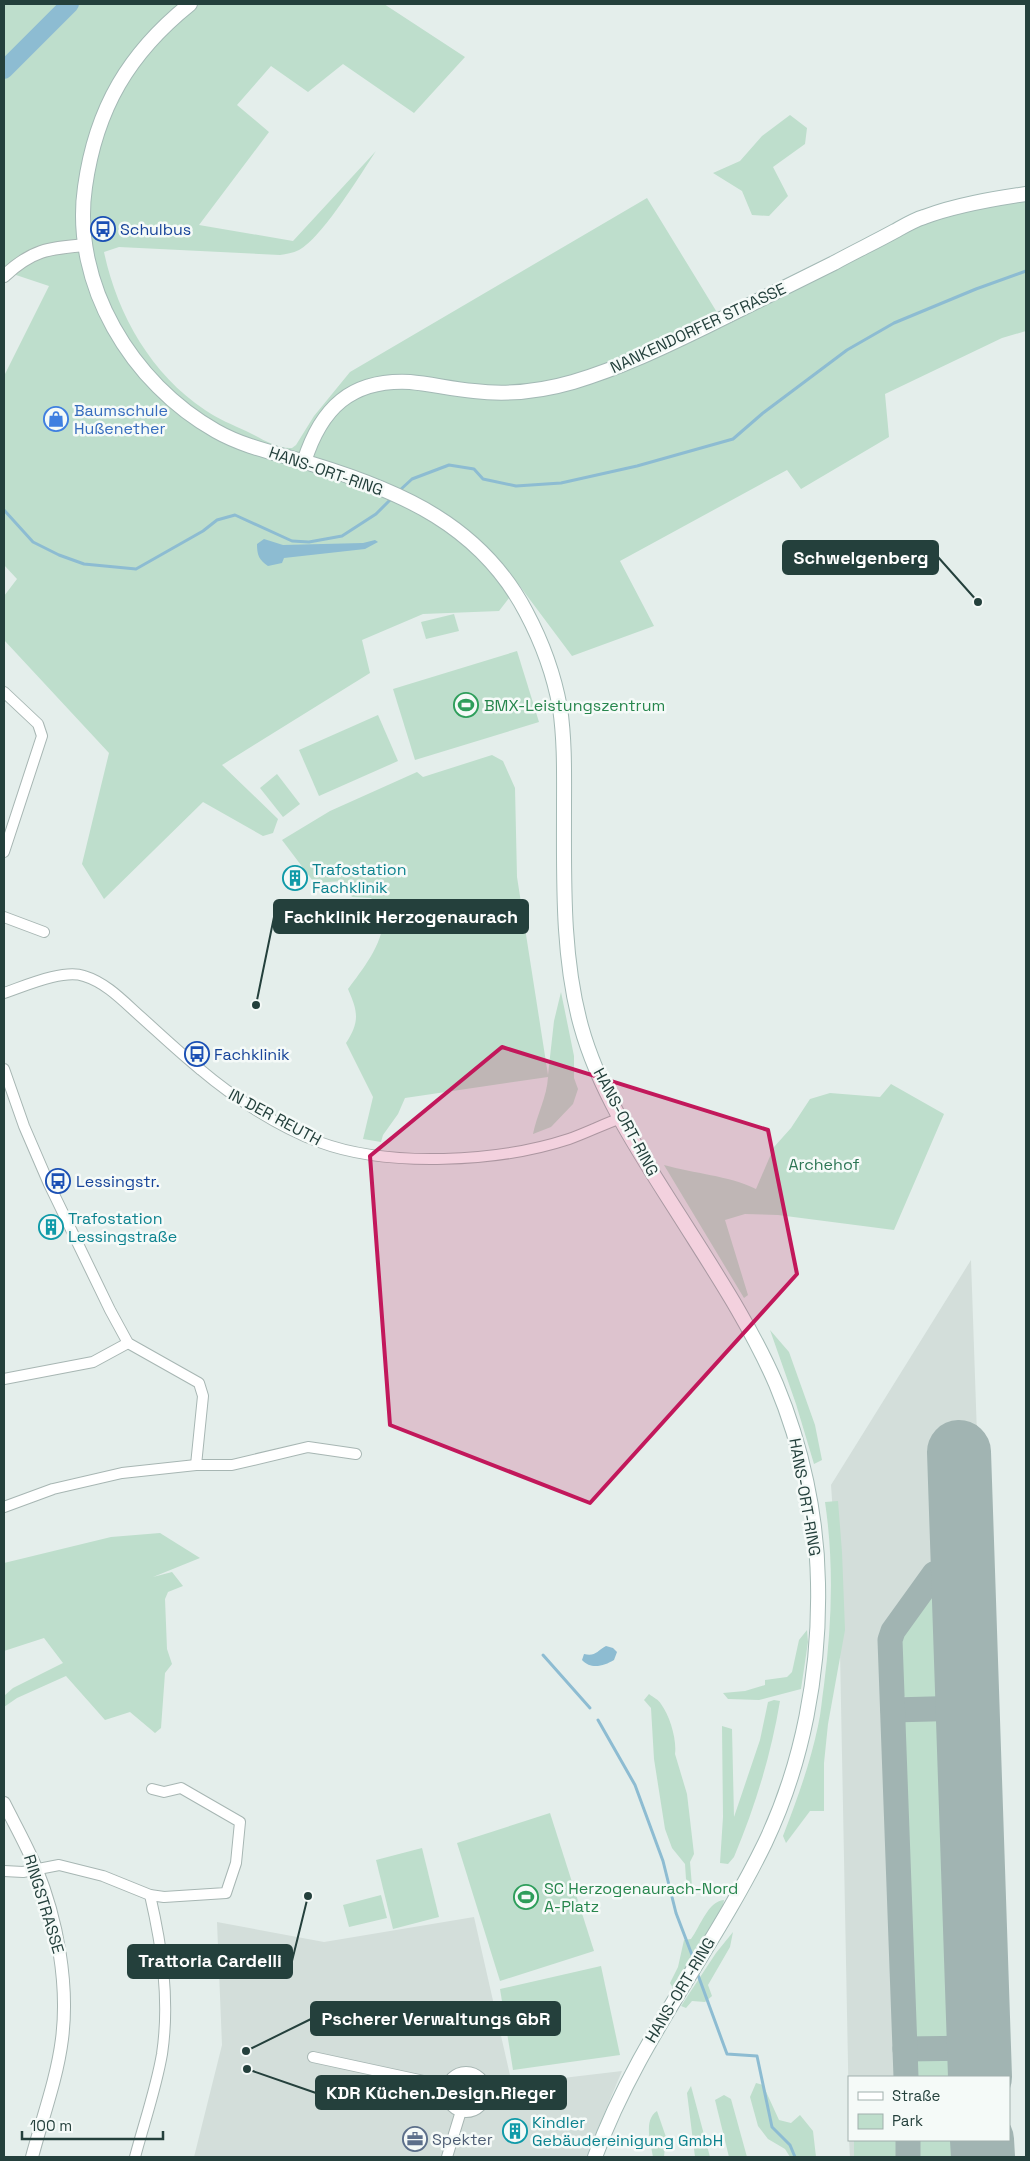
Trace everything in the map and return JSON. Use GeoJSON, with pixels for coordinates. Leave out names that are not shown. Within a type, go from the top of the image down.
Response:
{"type":"FeatureCollection","features":[{"type":"Feature","properties":{"kind":"main road","name":"HANS-ORT-RING"},"geometry":{"type":"LineString","coordinates":[[190,4],[159,30],[131,62],[113,94],[91,151],[83,198],[86,244],[96,288],[106,315],[148,375],[182,409],[217,432],[245,445],[360,479],[428,510],[460,533],[484,555],[505,580],[525,609],[542,648],[560,711],[564,755],[566,922],[572,977],[581,1024],[596,1070],[621,1118],[758,1346],[777,1387],[792,1427],[804,1471],[813,1525],[818,1577],[818,1628],[813,1682],[803,1735],[788,1787],[767,1839],[738,1894],[645,2048],[618,2098],[595,2157]]}},
{"type":"Feature","properties":{"kind":"main road","name":"NANKENDORFER STRASSE"},"geometry":{"type":"LineString","coordinates":[[304,462],[320,422],[335,404],[352,392],[392,382],[495,393],[543,389],[571,382],[605,372],[654,352],[923,217],[999,198],[1026,194]]}},
{"type":"Feature","properties":{"kind":"street"},"geometry":{"type":"LineString","coordinates":[[4,276],[18,263],[40,252],[86,244]]}},
{"type":"Feature","properties":{"kind":"street"},"geometry":{"type":"LineString","coordinates":[[4,692],[38,724],[42,736],[4,852]]}},
{"type":"Feature","properties":{"kind":"street"},"geometry":{"type":"LineString","coordinates":[[4,917],[44,932]]}},
{"type":"Feature","properties":{"kind":"street","name":"IN DER REUTH"},"geometry":{"type":"LineString","coordinates":[[4,993],[66,974],[83,975],[110,989],[183,1056],[228,1093],[292,1129],[320,1142],[388,1157],[476,1158],[539,1147],[569,1139],[621,1118]]}},
{"type":"Feature","properties":{"kind":"street"},"geometry":{"type":"LineString","coordinates":[[4,1069],[24,1126],[46,1178],[128,1343],[199,1383],[203,1396],[196,1465]]}},
{"type":"Feature","properties":{"kind":"street"},"geometry":{"type":"LineString","coordinates":[[4,1379],[93,1362],[128,1343]]}},
{"type":"Feature","properties":{"kind":"street"},"geometry":{"type":"LineString","coordinates":[[4,1507],[53,1489],[122,1473],[196,1465],[232,1465],[308,1446],[356,1454]]}},
{"type":"Feature","properties":{"kind":"street"},"geometry":{"type":"LineString","coordinates":[[4,1871],[23,1872],[59,1865],[103,1876],[150,1895],[180,1898],[226,1893],[236,1862],[240,1822],[181,1788],[164,1792],[152,1789]]}},
{"type":"Feature","properties":{"kind":"street","name":"RINGSTRASSE"},"geometry":{"type":"LineString","coordinates":[[4,1804],[37,1870],[55,1929],[61,1959],[62,2040],[32,2157]]}},
{"type":"Feature","properties":{"kind":"street"},"geometry":{"type":"LineString","coordinates":[[135,2157],[158,2073],[164,2030],[165,1992],[163,1960],[150,1895]]}},
{"type":"Feature","properties":{"kind":"street"},"geometry":{"type":"LineString","coordinates":[[312,2057],[447,2086]]}},
{"type":"Feature","properties":{"kind":"street"},"geometry":{"type":"LineString","coordinates":[[467,2072],[479,2076],[485,2085],[486,2094],[480,2106],[474,2110],[460,2111],[450,2103],[447,2097],[447,2086],[456,2075],[467,2072]]}},
{"type":"Feature","properties":{"kind":"street"},"geometry":{"type":"LineString","coordinates":[[447,2157],[460,2111]]}},
{"type":"Feature","properties":{"kind":"highlighted area"},"geometry":{"type":"Polygon","coordinates":[[[502,1047],[768,1130],[797,1274],[590,1503],[390,1425],[370,1156],[502,1047]]]}},
{"type":"Feature","properties":{"kind":"shaded area"},"geometry":{"type":"Polygon","coordinates":[[[971,1260],[999,2076],[848,2076],[839,1600],[831,1485],[971,1260]]]}},
{"type":"Feature","properties":{"kind":"shaded area"},"geometry":{"type":"Polygon","coordinates":[[[474,1917],[512,2084],[622,2071],[596,2133],[589,2157],[194,2157],[222,2045],[217,1922],[324,1942],[474,1917]]]}},
{"type":"Feature","properties":{"kind":"shaded area"},"geometry":{"type":"Polygon","coordinates":[[[849,2141],[1001,2141],[1002,2157],[850,2157],[849,2141]]]}},
{"type":"Feature","properties":{"kind":"green space"},"geometry":{"type":"Polygon","coordinates":[[[4,4],[384,4],[465,57],[414,113],[343,64],[308,92],[271,66],[237,105],[269,132],[199,225],[293,241],[376,151],[329,220],[299,250],[280,255],[119,247],[104,252],[110,275],[127,320],[139,341],[168,379],[210,413],[274,445],[292,448],[296,445],[314,416],[350,372],[647,198],[718,314],[929,211],[1026,195],[1026,331],[1002,338],[885,394],[889,437],[801,489],[787,470],[620,561],[654,626],[572,656],[519,585],[499,611],[423,614],[362,640],[370,673],[222,765],[278,819],[273,833],[263,836],[203,802],[104,899],[82,864],[109,753],[4,640],[4,596],[17,579],[4,565],[4,376],[49,286],[4,271],[4,4]]]}},
{"type":"Feature","properties":{"kind":"green space"},"geometry":{"type":"Polygon","coordinates":[[[790,115],[807,128],[805,144],[773,167],[788,196],[769,216],[752,215],[742,191],[713,173],[740,161],[762,136],[790,115]]]}},
{"type":"Feature","properties":{"kind":"green space"},"geometry":{"type":"Polygon","coordinates":[[[454,614],[459,631],[426,639],[421,622],[454,614]]]}},
{"type":"Feature","properties":{"kind":"green space","name":"BMX-Leistungszentrum"},"geometry":{"type":"Polygon","coordinates":[[[517,651],[539,722],[415,760],[393,689],[517,651]]]}},
{"type":"Feature","properties":{"kind":"green space"},"geometry":{"type":"Polygon","coordinates":[[[378,715],[398,761],[319,796],[299,750],[378,715]]]}},
{"type":"Feature","properties":{"kind":"green space"},"geometry":{"type":"Polygon","coordinates":[[[492,755],[503,761],[515,788],[517,877],[548,1075],[554,1021],[561,992],[574,1056],[574,1078],[578,1089],[573,1104],[551,1127],[533,1134],[546,1092],[548,1077],[405,1098],[398,1114],[383,1135],[381,1142],[363,1139],[373,1097],[346,1043],[354,1029],[356,1016],[348,989],[376,946],[380,937],[383,918],[379,907],[371,898],[352,897],[343,881],[316,885],[282,840],[330,811],[417,772],[423,777],[492,755]]]}},
{"type":"Feature","properties":{"kind":"green space"},"geometry":{"type":"Polygon","coordinates":[[[277,774],[300,804],[283,817],[260,788],[277,774]]]}},
{"type":"Feature","properties":{"kind":"green space","name":"Archehof"},"geometry":{"type":"Polygon","coordinates":[[[891,1084],[944,1114],[894,1230],[778,1215],[745,1214],[725,1220],[748,1295],[744,1298],[664,1165],[745,1184],[756,1189],[774,1147],[791,1128],[810,1099],[830,1093],[880,1097],[891,1084]]]}},
{"type":"Feature","properties":{"kind":"green space"},"geometry":{"type":"Polygon","coordinates":[[[770,1330],[789,1352],[815,1425],[822,1460],[814,1464],[796,1404],[770,1330]]]}},
{"type":"Feature","properties":{"kind":"green space"},"geometry":{"type":"Polygon","coordinates":[[[838,1501],[845,1630],[828,1724],[824,1763],[824,1811],[810,1811],[786,1843],[783,1836],[807,1768],[820,1716],[827,1662],[831,1593],[830,1548],[825,1502],[838,1501]]]}},
{"type":"Feature","properties":{"kind":"green space"},"geometry":{"type":"Polygon","coordinates":[[[160,1533],[200,1558],[153,1577],[172,1572],[183,1586],[168,1592],[165,1599],[167,1649],[172,1664],[165,1673],[161,1728],[155,1733],[130,1712],[105,1720],[66,1676],[17,1698],[4,1707],[4,1696],[13,1688],[63,1663],[44,1638],[4,1651],[4,1563],[111,1537],[160,1533]]]}},
{"type":"Feature","properties":{"kind":"green space"},"geometry":{"type":"Polygon","coordinates":[[[938,1589],[945,1597],[949,1610],[950,1682],[944,1694],[936,1700],[918,1702],[908,1698],[899,1691],[896,1637],[929,1590],[938,1589]]]}},
{"type":"Feature","properties":{"kind":"green space"},"geometry":{"type":"Polygon","coordinates":[[[807,1630],[808,1642],[801,1689],[759,1700],[728,1699],[723,1693],[745,1691],[765,1685],[765,1680],[787,1677],[792,1672],[799,1640],[807,1630]]]}},
{"type":"Feature","properties":{"kind":"green space"},"geometry":{"type":"Polygon","coordinates":[[[649,1694],[664,1709],[674,1735],[675,1754],[687,1794],[694,1854],[690,1862],[692,1886],[686,1879],[685,1864],[672,1848],[665,1829],[654,1759],[651,1708],[644,1700],[649,1694]]]}},
{"type":"Feature","properties":{"kind":"green space"},"geometry":{"type":"Polygon","coordinates":[[[780,1701],[776,1721],[767,1761],[749,1819],[734,1857],[728,1864],[720,1863],[723,1817],[722,1726],[732,1729],[734,1817],[760,1740],[768,1702],[780,1701]]]}},
{"type":"Feature","properties":{"kind":"green space"},"geometry":{"type":"Polygon","coordinates":[[[919,1713],[931,1714],[941,1719],[948,1726],[954,1737],[964,2013],[955,2032],[947,2039],[931,2043],[922,2040],[915,2034],[909,2024],[897,1738],[904,1722],[919,1713]]]}},
{"type":"Feature","properties":{"kind":"green space","name":"SC Herzogenaurach-Nord A-Platz"},"geometry":{"type":"Polygon","coordinates":[[[550,1813],[594,1951],[500,1981],[457,1843],[550,1813]]]}},
{"type":"Feature","properties":{"kind":"green space"},"geometry":{"type":"Polygon","coordinates":[[[422,1848],[439,1917],[393,1929],[376,1860],[422,1848]]]}},
{"type":"Feature","properties":{"kind":"green space"},"geometry":{"type":"Polygon","coordinates":[[[381,1895],[387,1918],[349,1927],[343,1905],[381,1895]]]}},
{"type":"Feature","properties":{"kind":"green space"},"geometry":{"type":"Polygon","coordinates":[[[724,1900],[723,1906],[673,1988],[670,1983],[678,1967],[684,1940],[691,1939],[713,1905],[718,1901],[724,1900]]]}},
{"type":"Feature","properties":{"kind":"green space"},"geometry":{"type":"Polygon","coordinates":[[[733,1932],[730,1947],[708,1985],[712,1996],[705,2002],[692,2001],[686,2008],[681,2006],[716,1953],[733,1932]]]}},
{"type":"Feature","properties":{"kind":"green space"},"geometry":{"type":"Polygon","coordinates":[[[601,1966],[620,2055],[513,2070],[500,1989],[601,1966]]]}},
{"type":"Feature","properties":{"kind":"green space"},"geometry":{"type":"Polygon","coordinates":[[[939,2052],[953,2057],[961,2067],[965,2076],[911,2076],[915,2061],[927,2054],[939,2052]]]}},
{"type":"Feature","properties":{"kind":"green space"},"geometry":{"type":"Polygon","coordinates":[[[756,2083],[763,2085],[779,2120],[791,2123],[800,2115],[813,2131],[816,2157],[790,2157],[785,2149],[768,2139],[758,2126],[750,2097],[756,2083]]]}},
{"type":"Feature","properties":{"kind":"green space"},"geometry":{"type":"Polygon","coordinates":[[[691,2086],[710,2157],[695,2157],[687,2093],[691,2086]]]}},
{"type":"Feature","properties":{"kind":"green space"},"geometry":{"type":"Polygon","coordinates":[[[724,2095],[731,2099],[747,2157],[729,2157],[715,2100],[724,2095]]]}},
{"type":"Feature","properties":{"kind":"green space"},"geometry":{"type":"Polygon","coordinates":[[[657,2111],[666,2137],[664,2157],[653,2157],[650,2139],[650,2120],[657,2111]]]}},
{"type":"Feature","properties":{"kind":"green space"},"geometry":{"type":"Polygon","coordinates":[[[854,2141],[898,2141],[899,2157],[854,2157],[854,2141]]]}},
{"type":"Feature","properties":{"kind":"green space"},"geometry":{"type":"Polygon","coordinates":[[[912,2141],[967,2141],[968,2157],[913,2157],[912,2141]]]}},
{"type":"Feature","properties":{"kind":"water"},"geometry":{"type":"Polygon","coordinates":[[[264,539],[283,545],[363,543],[375,540],[378,542],[365,549],[284,558],[282,563],[268,566],[262,562],[257,551],[257,544],[264,539]]]}},
{"type":"Feature","properties":{"kind":"water"},"geometry":{"type":"Polygon","coordinates":[[[606,1646],[613,1648],[617,1652],[614,1660],[606,1664],[593,1666],[582,1660],[584,1654],[593,1654],[606,1646]]]}},
{"type":"Feature","properties":{"kind":"waterway"},"geometry":{"type":"LineString","coordinates":[[4,70],[70,4]]}},
{"type":"Feature","properties":{"kind":"waterway"},"geometry":{"type":"LineString","coordinates":[[399,491],[412,479],[449,465],[474,469],[483,479],[516,486],[561,483],[637,466],[733,439],[763,413],[847,350],[894,323],[976,289],[1026,271]]}},
{"type":"Feature","properties":{"kind":"waterway"},"geometry":{"type":"LineString","coordinates":[[4,510],[33,542],[59,555],[84,564],[136,569],[203,531],[217,520],[235,515],[292,541],[309,542],[342,536],[376,514],[393,497]]}},
{"type":"Feature","properties":{"kind":"waterway"},"geometry":{"type":"LineString","coordinates":[[543,1655],[590,1708]]}},
{"type":"Feature","properties":{"kind":"waterway"},"geometry":{"type":"LineString","coordinates":[[598,1720],[635,1785],[663,1861],[676,1913],[692,1955]]}},
{"type":"Feature","properties":{"kind":"waterway"},"geometry":{"type":"LineString","coordinates":[[698,1975],[727,2054],[757,2056],[772,2127],[790,2145],[795,2157]]}},
{"type":"Feature","properties":{"kind":"taxiway"},"geometry":{"type":"LineString","coordinates":[[906,2076],[890,1640],[893,1631],[934,1574],[963,1570]]}},
{"type":"Feature","properties":{"kind":"taxiway"},"geometry":{"type":"LineString","coordinates":[[893,1710],[968,1708]]}},
{"type":"Feature","properties":{"kind":"taxiway"},"geometry":{"type":"LineString","coordinates":[[905,2049],[979,2048]]}},
{"type":"Feature","properties":{"kind":"taxiway"},"geometry":{"type":"LineString","coordinates":[[908,2141],[908,2157]]}},
{"type":"Feature","properties":{"kind":"runway"},"geometry":{"type":"LineString","coordinates":[[959,1452],[980,2076]]}},
{"type":"Feature","properties":{"kind":"runway"},"geometry":{"type":"LineString","coordinates":[[982,2141],[983,2157]]}},
{"type":"Feature","properties":{"kind":"place","name":"Schulbus"},"geometry":{"type":"Point","coordinates":[103,229]}},
{"type":"Feature","properties":{"kind":"place","name":"Baumschule Hußenether"},"geometry":{"type":"Point","coordinates":[56,419]}},
{"type":"Feature","properties":{"kind":"place","name":"Schwelgenberg"},"geometry":{"type":"Point","coordinates":[978,602]}},
{"type":"Feature","properties":{"kind":"place","name":"BMX-Leistungszentrum"},"geometry":{"type":"Point","coordinates":[466,705]}},
{"type":"Feature","properties":{"kind":"place","name":"Trafostation Fachklinik"},"geometry":{"type":"Point","coordinates":[295,878]}},
{"type":"Feature","properties":{"kind":"place","name":"Fachklinik Herzogenaurach"},"geometry":{"type":"Point","coordinates":[256,1005]}},
{"type":"Feature","properties":{"kind":"place","name":"Fachklinik"},"geometry":{"type":"Point","coordinates":[197,1054]}},
{"type":"Feature","properties":{"kind":"place","name":"Lessingstr."},"geometry":{"type":"Point","coordinates":[58,1181]}},
{"type":"Feature","properties":{"kind":"place","name":"Trafostation Lessingstraße"},"geometry":{"type":"Point","coordinates":[51,1227]}},
{"type":"Feature","properties":{"kind":"place","name":"Trattoria Cardelli"},"geometry":{"type":"Point","coordinates":[308,1896]}},
{"type":"Feature","properties":{"kind":"place","name":"SC Herzogenaurach-Nord A-Platz"},"geometry":{"type":"Point","coordinates":[526,1897]}},
{"type":"Feature","properties":{"kind":"place","name":"Pscherer Verwaltungs GbR"},"geometry":{"type":"Point","coordinates":[246,2051]}},
{"type":"Feature","properties":{"kind":"place","name":"KDR Küchen.Design.Rieger"},"geometry":{"type":"Point","coordinates":[247,2069]}},
{"type":"Feature","properties":{"kind":"place","name":"Kindler Gebäudereinigung GmbH"},"geometry":{"type":"Point","coordinates":[515,2131]}},
{"type":"Feature","properties":{"kind":"place","name":"Spekter"},"geometry":{"type":"Point","coordinates":[415,2139]}}]}
